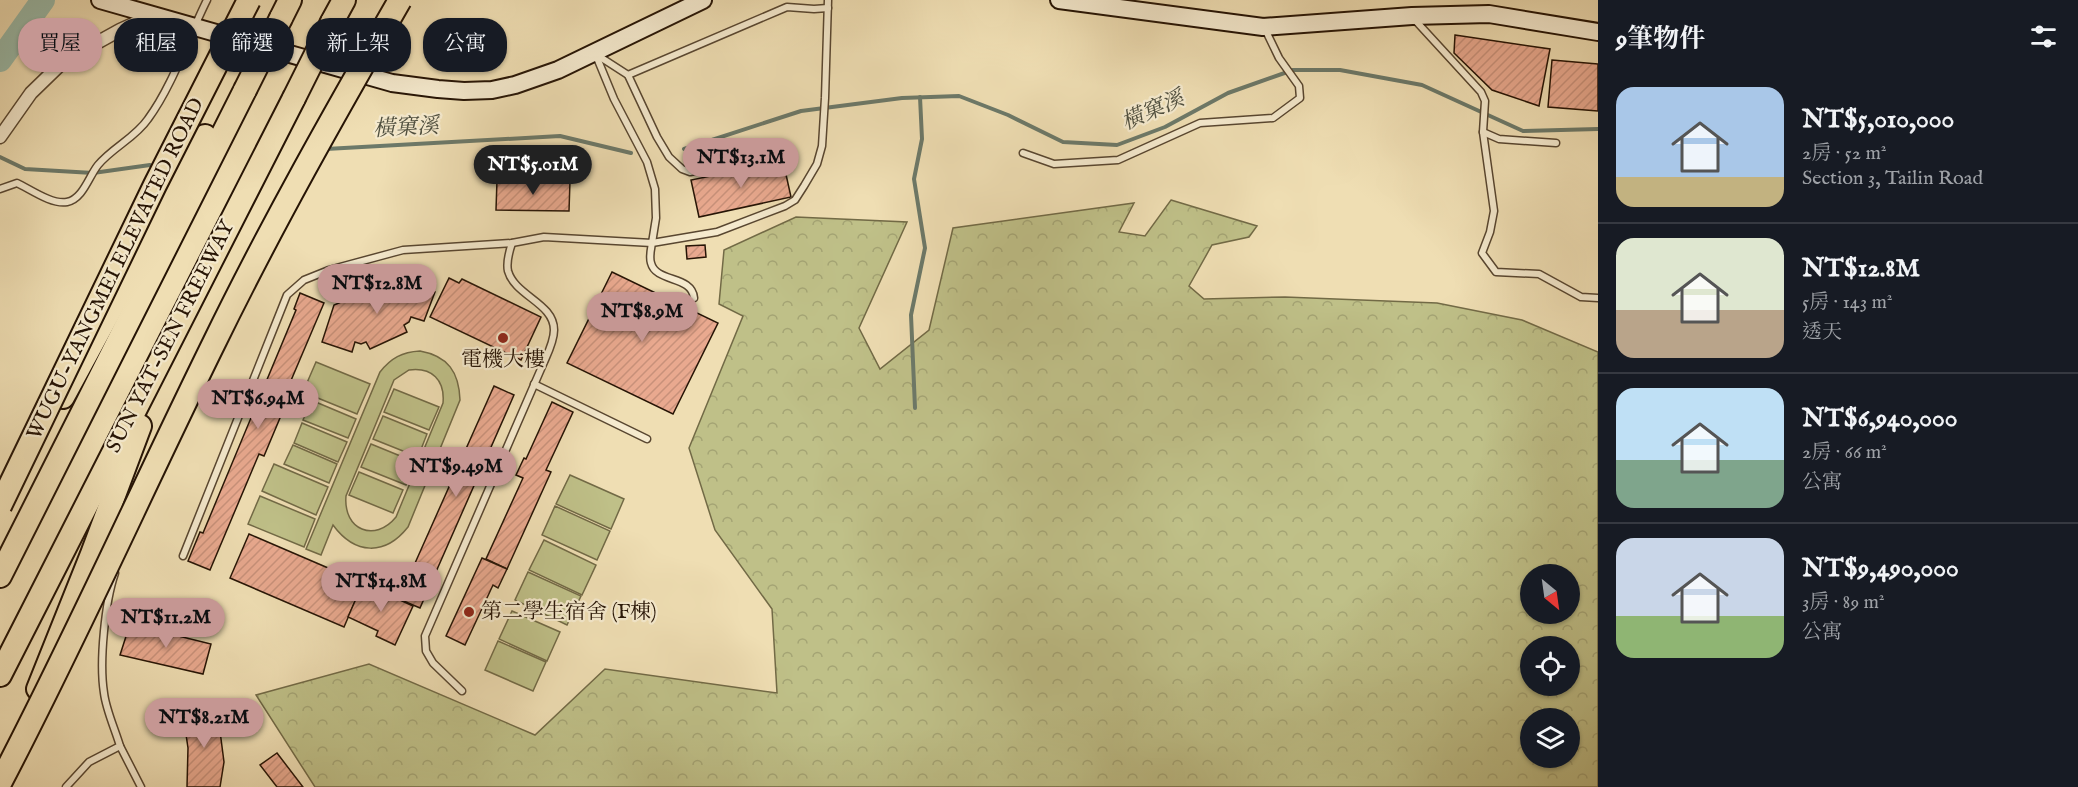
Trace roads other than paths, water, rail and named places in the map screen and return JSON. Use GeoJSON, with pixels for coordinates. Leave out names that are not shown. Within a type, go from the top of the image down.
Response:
{"type":"FeatureCollection","features":[{"type":"Feature","properties":{"kind":"highway","name":"SUN YAT-SEN FREEWAY"},"geometry":{"type":"LineString","coordinates":[[0,675],[344,0]]}},
{"type":"Feature","properties":{"kind":"highway"},"geometry":{"type":"LineString","coordinates":[[0,782],[39,708],[215,342],[299,179],[400,0]]}},
{"type":"Feature","properties":{"kind":"highway"},"geometry":{"type":"LineString","coordinates":[[0,576],[239,87],[272,6]]}},
{"type":"Feature","properties":{"kind":"highway","name":"WUGU-YANGMEI ELEVATED ROAD"},"geometry":{"type":"LineString","coordinates":[[0,505],[155,185],[272,6]]}},
{"type":"Feature","properties":{"kind":"highway"},"geometry":{"type":"LineString","coordinates":[[0,486],[70,375],[239,87]]}},
{"type":"Feature","properties":{"kind":"highway"},"geometry":{"type":"LineString","coordinates":[[0,505],[86,356],[168,206]]}},
{"type":"Feature","properties":{"kind":"highway"},"geometry":{"type":"LineString","coordinates":[[0,782],[92,554],[178,323]]}},
{"type":"Feature","properties":{"kind":"main road"},"geometry":{"type":"LineString","coordinates":[[101,0],[164,18]]}},
{"type":"Feature","properties":{"kind":"main road"},"geometry":{"type":"LineString","coordinates":[[198,27],[414,87],[464,91],[492,90],[536,79],[703,0]]}},
{"type":"Feature","properties":{"kind":"main road"},"geometry":{"type":"LineString","coordinates":[[1059,0],[1263,27],[1412,16],[1489,14],[1598,32]]}},
{"type":"Feature","properties":{"kind":"street"},"geometry":{"type":"LineString","coordinates":[[0,137],[31,93],[64,61],[120,30],[153,15]]}},
{"type":"Feature","properties":{"kind":"lane"},"geometry":{"type":"LineString","coordinates":[[198,18],[207,0]]}},
{"type":"Feature","properties":{"kind":"lane"},"geometry":{"type":"LineString","coordinates":[[183,556],[286,295],[304,280],[329,270],[403,250],[512,243],[544,237],[652,243],[717,232],[785,206],[795,200],[817,164],[824,127],[828,0]]}},
{"type":"Feature","properties":{"kind":"lane"},"geometry":{"type":"LineString","coordinates":[[628,75],[787,7],[828,8]]}},
{"type":"Feature","properties":{"kind":"lane"},"geometry":{"type":"LineString","coordinates":[[1412,16],[1481,92],[1485,101],[1483,132],[1494,211],[1491,232],[1482,254],[1496,272],[1539,274],[1581,297],[1598,298]]}},
{"type":"Feature","properties":{"kind":"lane"},"geometry":{"type":"LineString","coordinates":[[1023,153],[1054,164],[1118,160],[1200,123],[1273,118],[1300,98],[1299,86],[1279,58],[1263,27]]}},
{"type":"Feature","properties":{"kind":"lane"},"geometry":{"type":"LineString","coordinates":[[594,53],[628,75],[669,158],[682,169],[690,172],[754,158]]}},
{"type":"Feature","properties":{"kind":"lane"},"geometry":{"type":"LineString","coordinates":[[594,53],[614,99],[647,162],[655,189],[656,218],[650,260],[652,267],[656,272],[690,287],[694,298]]}},
{"type":"Feature","properties":{"kind":"lane"},"geometry":{"type":"LineString","coordinates":[[0,189],[16,183],[53,200],[66,203],[77,198],[103,159],[136,134],[149,118],[173,72]]}},
{"type":"Feature","properties":{"kind":"lane"},"geometry":{"type":"LineString","coordinates":[[123,551],[138,511],[215,348],[303,180],[362,74]]}},
{"type":"Feature","properties":{"kind":"lane"},"geometry":{"type":"LineString","coordinates":[[1483,132],[1499,139],[1556,143]]}},
{"type":"Feature","properties":{"kind":"lane"},"geometry":{"type":"LineString","coordinates":[[462,691],[434,663],[426,651],[425,636],[551,345],[554,331],[552,320],[544,309],[515,284],[508,272],[507,261],[512,243]]}},
{"type":"Feature","properties":{"kind":"lane"},"geometry":{"type":"LineString","coordinates":[[534,384],[647,439]]}},
{"type":"Feature","properties":{"kind":"lane"},"geometry":{"type":"LineString","coordinates":[[119,561],[108,594],[103,662],[104,693],[120,746],[141,787]]}},
{"type":"Feature","properties":{"kind":"lane"},"geometry":{"type":"LineString","coordinates":[[66,787],[89,762],[120,746]]}},
{"type":"Feature","properties":{"kind":"waterway"},"geometry":{"type":"LineString","coordinates":[[0,60],[43,0]]}},
{"type":"Feature","properties":{"kind":"waterway","name":"橫窠溪"},"geometry":{"type":"LineString","coordinates":[[684,149],[801,111],[902,98],[959,96],[1008,115],[1063,142],[1117,145],[1165,127],[1228,93],[1293,70],[1340,70],[1422,85],[1523,131],[1598,129]]}},
{"type":"Feature","properties":{"kind":"waterway"},"geometry":{"type":"LineString","coordinates":[[915,408],[911,315],[925,248],[914,179],[922,139],[920,97]]}},
{"type":"Feature","properties":{"kind":"waterway","name":"橫窠溪"},"geometry":{"type":"LineString","coordinates":[[326,149],[560,136],[631,153]]}},
{"type":"Feature","properties":{"kind":"waterway","name":"橫窠溪"},"geometry":{"type":"LineString","coordinates":[[0,157],[25,169],[93,173],[150,165]]}},
{"type":"Feature","properties":{"kind":"place","name":"電機大樓"},"geometry":{"type":"Point","coordinates":[503,338]}},
{"type":"Feature","properties":{"kind":"place","name":"第二學生宿舍 (F棟)"},"geometry":{"type":"Point","coordinates":[469,612]}}]}
